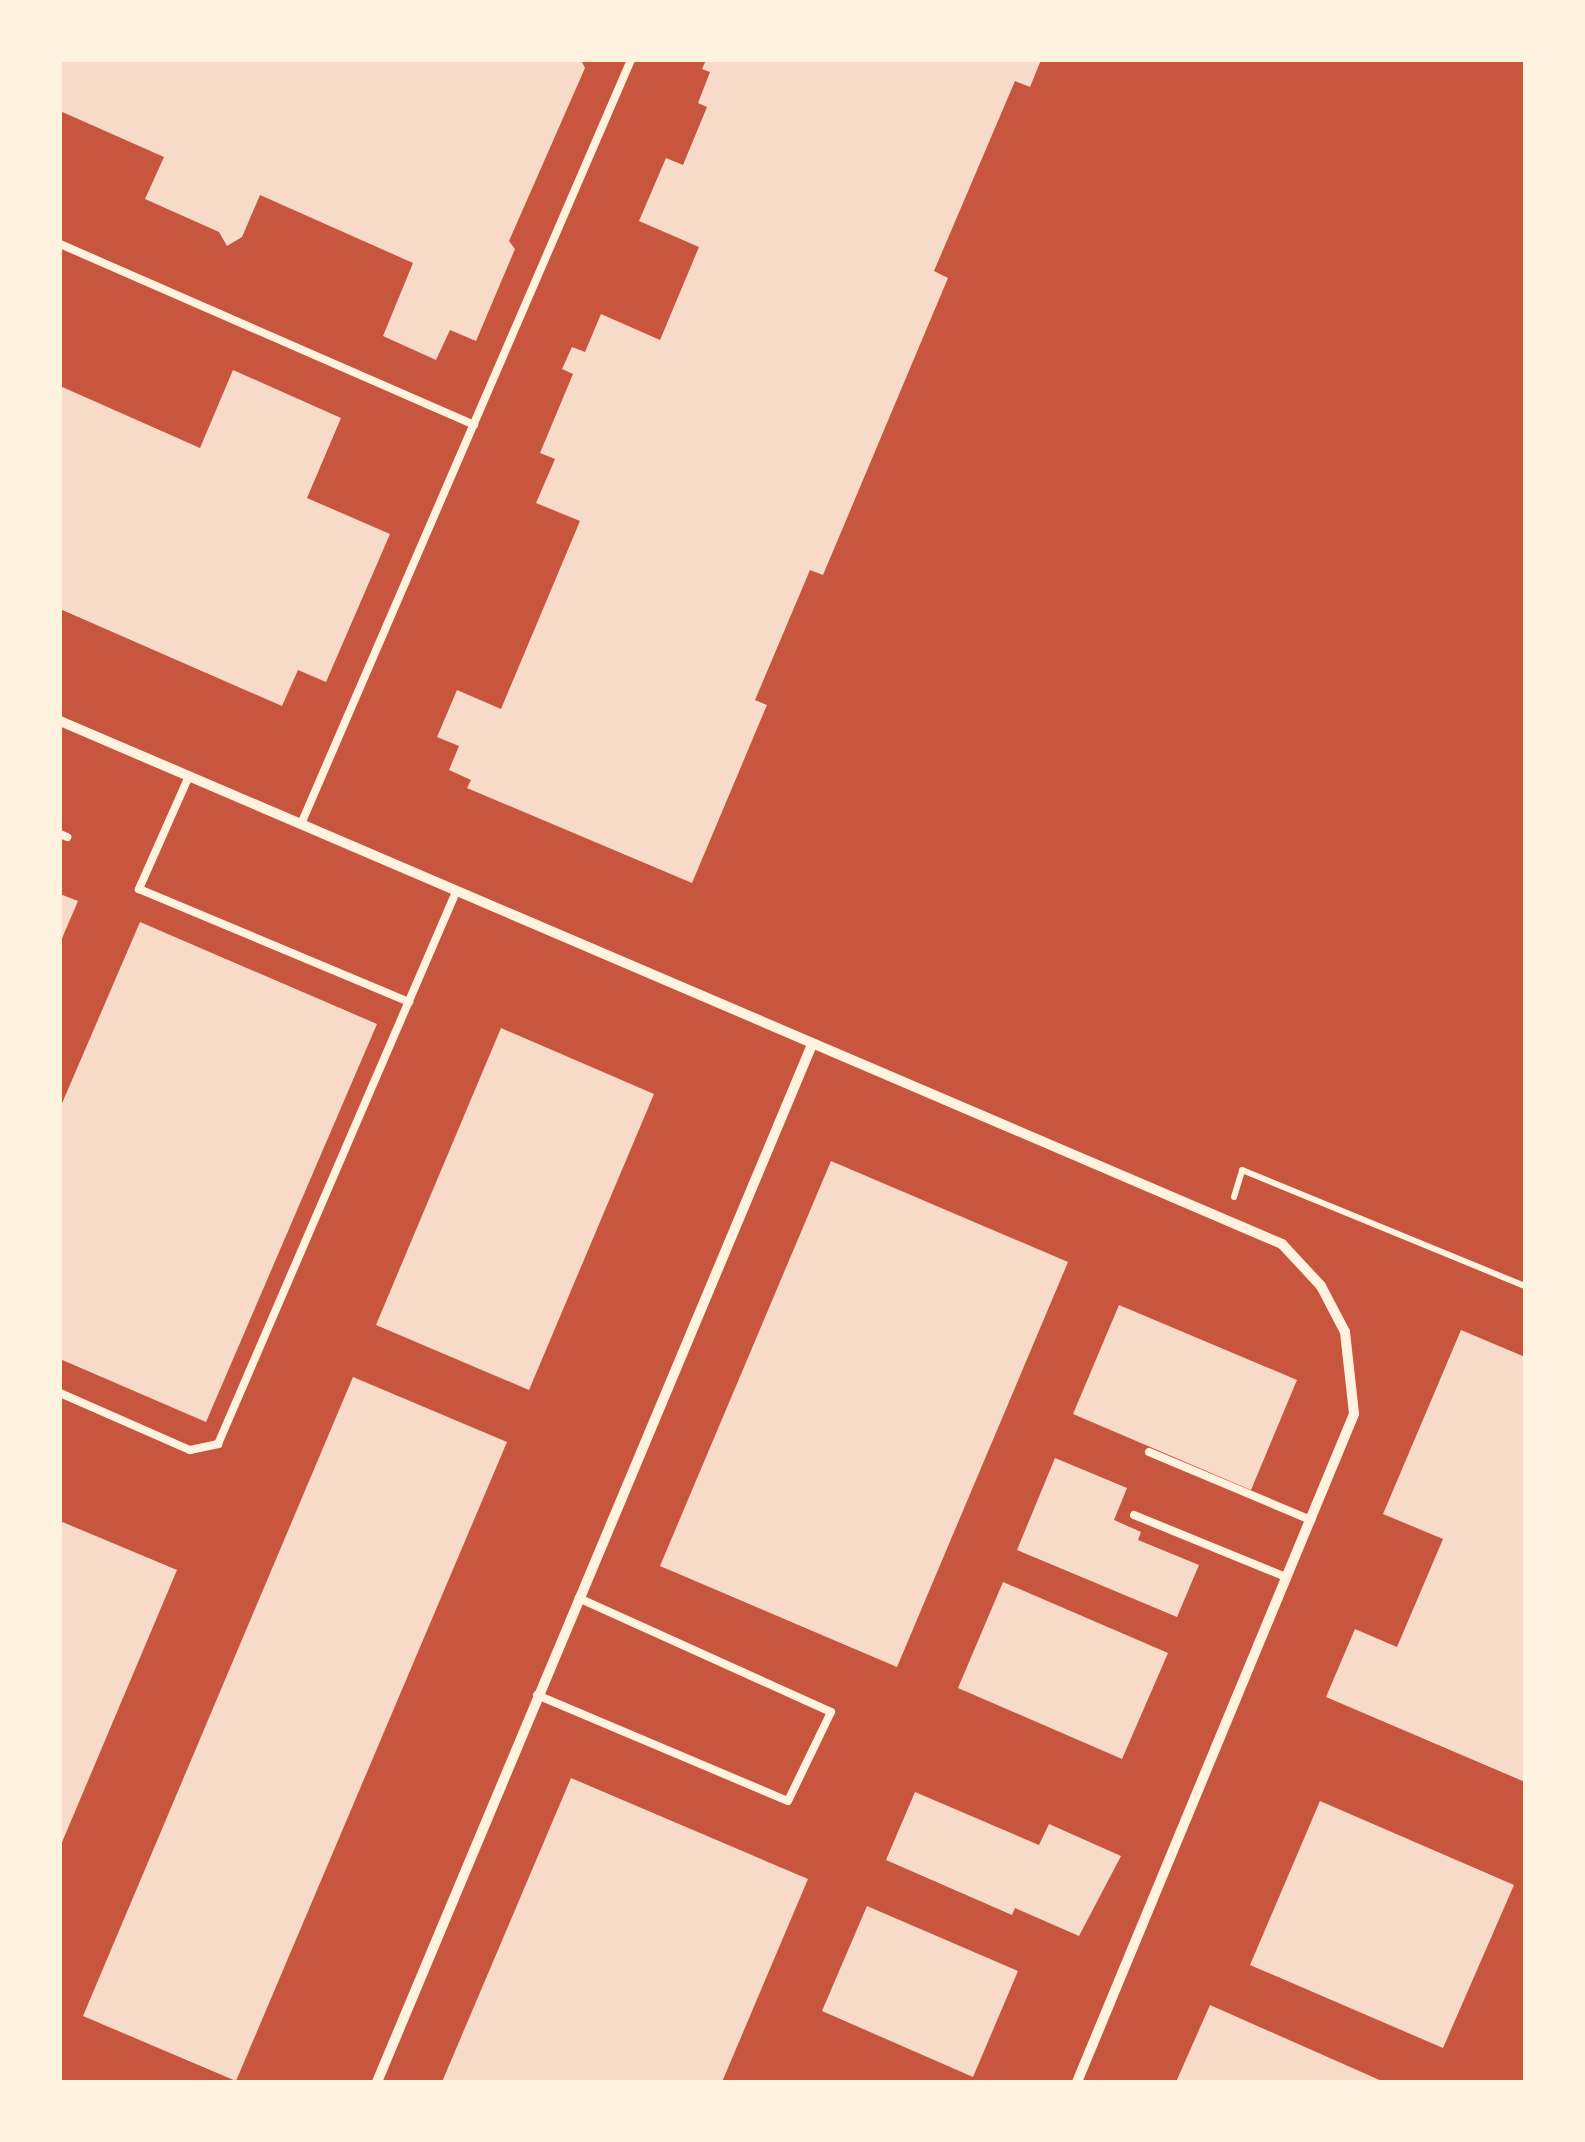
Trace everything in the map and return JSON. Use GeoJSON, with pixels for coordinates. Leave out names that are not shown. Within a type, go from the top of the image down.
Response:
{"type":"FeatureCollection","features":[{"type":"Feature","properties":{"kind":"street"},"geometry":{"type":"LineString","coordinates":[[60,722],[812,1047],[1282,1244],[1321,1286],[1345,1332],[1354,1414],[1076,2082]]}},
{"type":"Feature","properties":{"kind":"street"},"geometry":{"type":"LineString","coordinates":[[377,2082],[812,1047]]}},
{"type":"Feature","properties":{"kind":"lane"},"geometry":{"type":"LineString","coordinates":[[301,824],[631,60]]}},
{"type":"Feature","properties":{"kind":"lane"},"geometry":{"type":"LineString","coordinates":[[60,244],[474,425]]}},
{"type":"Feature","properties":{"kind":"lane"},"geometry":{"type":"LineString","coordinates":[[188,776],[139,889],[409,1002]]}},
{"type":"Feature","properties":{"kind":"lane"},"geometry":{"type":"LineString","coordinates":[[60,1393],[190,1450],[218,1444],[456,892]]}},
{"type":"Feature","properties":{"kind":"lane"},"geometry":{"type":"LineString","coordinates":[[1149,1452],[1310,1520]]}},
{"type":"Feature","properties":{"kind":"lane"},"geometry":{"type":"LineString","coordinates":[[1134,1515],[1286,1577]]}},
{"type":"Feature","properties":{"kind":"lane"},"geometry":{"type":"LineString","coordinates":[[537,1695],[788,1801],[831,1712],[578,1598]]}},
{"type":"Feature","properties":{"kind":"path"},"geometry":{"type":"LineString","coordinates":[[1227,1222],[1242,1170],[1525,1286]]}},
{"type":"Feature","properties":{"kind":"building"},"geometry":{"type":"Polygon","coordinates":[[[60,60],[581,60],[585,68],[509,241],[515,249],[476,341],[450,330],[436,360],[383,336],[413,263],[260,195],[242,237],[227,246],[219,232],[145,199],[164,157],[60,111],[60,60]]]}},
{"type":"Feature","properties":{"kind":"building"},"geometry":{"type":"Polygon","coordinates":[[[706,60],[1041,60],[1030,87],[1015,81],[934,271],[948,278],[823,575],[810,570],[755,700],[767,705],[692,883],[467,788],[471,780],[449,770],[459,746],[437,737],[457,690],[501,709],[580,521],[536,503],[555,459],[540,453],[573,374],[562,369],[572,347],[585,352],[601,314],[660,340],[699,247],[639,221],[666,158],[683,165],[707,107],[698,103],[710,72],[702,69],[706,60]]]}},
{"type":"Feature","properties":{"kind":"building"},"geometry":{"type":"Polygon","coordinates":[[[233,370],[341,418],[307,498],[390,534],[326,682],[298,670],[282,706],[60,609],[60,386],[200,448],[233,370]]]}},
{"type":"Feature","properties":{"kind":"building"},"geometry":{"type":"Polygon","coordinates":[[[60,894],[78,901],[60,943],[60,894]]]}},
{"type":"Feature","properties":{"kind":"building"},"geometry":{"type":"Polygon","coordinates":[[[140,922],[377,1024],[206,1422],[60,1359],[60,1108],[140,922]]]}},
{"type":"Feature","properties":{"kind":"building"},"geometry":{"type":"Polygon","coordinates":[[[501,1028],[654,1094],[529,1390],[376,1325],[501,1028]]]}},
{"type":"Feature","properties":{"kind":"building"},"geometry":{"type":"Polygon","coordinates":[[[831,1161],[1068,1262],[897,1667],[660,1566],[831,1161]]]}},
{"type":"Feature","properties":{"kind":"building"},"geometry":{"type":"Polygon","coordinates":[[[1119,1305],[1297,1380],[1251,1490],[1073,1414],[1119,1305]]]}},
{"type":"Feature","properties":{"kind":"building"},"geometry":{"type":"Polygon","coordinates":[[[1461,1330],[1525,1357],[1525,1782],[1326,1697],[1355,1629],[1397,1647],[1443,1539],[1383,1514],[1461,1330]]]}},
{"type":"Feature","properties":{"kind":"building"},"geometry":{"type":"Polygon","coordinates":[[[353,1377],[507,1442],[236,2081],[83,2016],[353,1377]]]}},
{"type":"Feature","properties":{"kind":"building"},"geometry":{"type":"Polygon","coordinates":[[[1055,1458],[1127,1488],[1114,1520],[1141,1532],[1138,1540],[1199,1565],[1177,1617],[1017,1550],[1055,1458]]]}},
{"type":"Feature","properties":{"kind":"building"},"geometry":{"type":"Polygon","coordinates":[[[60,1521],[177,1570],[60,1847],[60,1521]]]}},
{"type":"Feature","properties":{"kind":"building"},"geometry":{"type":"Polygon","coordinates":[[[1003,1582],[1168,1653],[1122,1759],[958,1688],[1003,1582]]]}},
{"type":"Feature","properties":{"kind":"building"},"geometry":{"type":"Polygon","coordinates":[[[571,1778],[808,1879],[722,2082],[442,2082],[571,1778]]]}},
{"type":"Feature","properties":{"kind":"building"},"geometry":{"type":"Polygon","coordinates":[[[915,1792],[1039,1845],[1049,1824],[1121,1856],[1079,1936],[1015,1908],[1012,1915],[886,1860],[915,1792]]]}},
{"type":"Feature","properties":{"kind":"building"},"geometry":{"type":"Polygon","coordinates":[[[1320,1801],[1514,1885],[1443,2048],[1250,1965],[1320,1801]]]}},
{"type":"Feature","properties":{"kind":"building"},"geometry":{"type":"Polygon","coordinates":[[[867,1906],[1018,1971],[973,2077],[822,2011],[867,1906]]]}},
{"type":"Feature","properties":{"kind":"building"},"geometry":{"type":"Polygon","coordinates":[[[1210,2005],[1384,2082],[1176,2082],[1210,2005]]]}}]}
